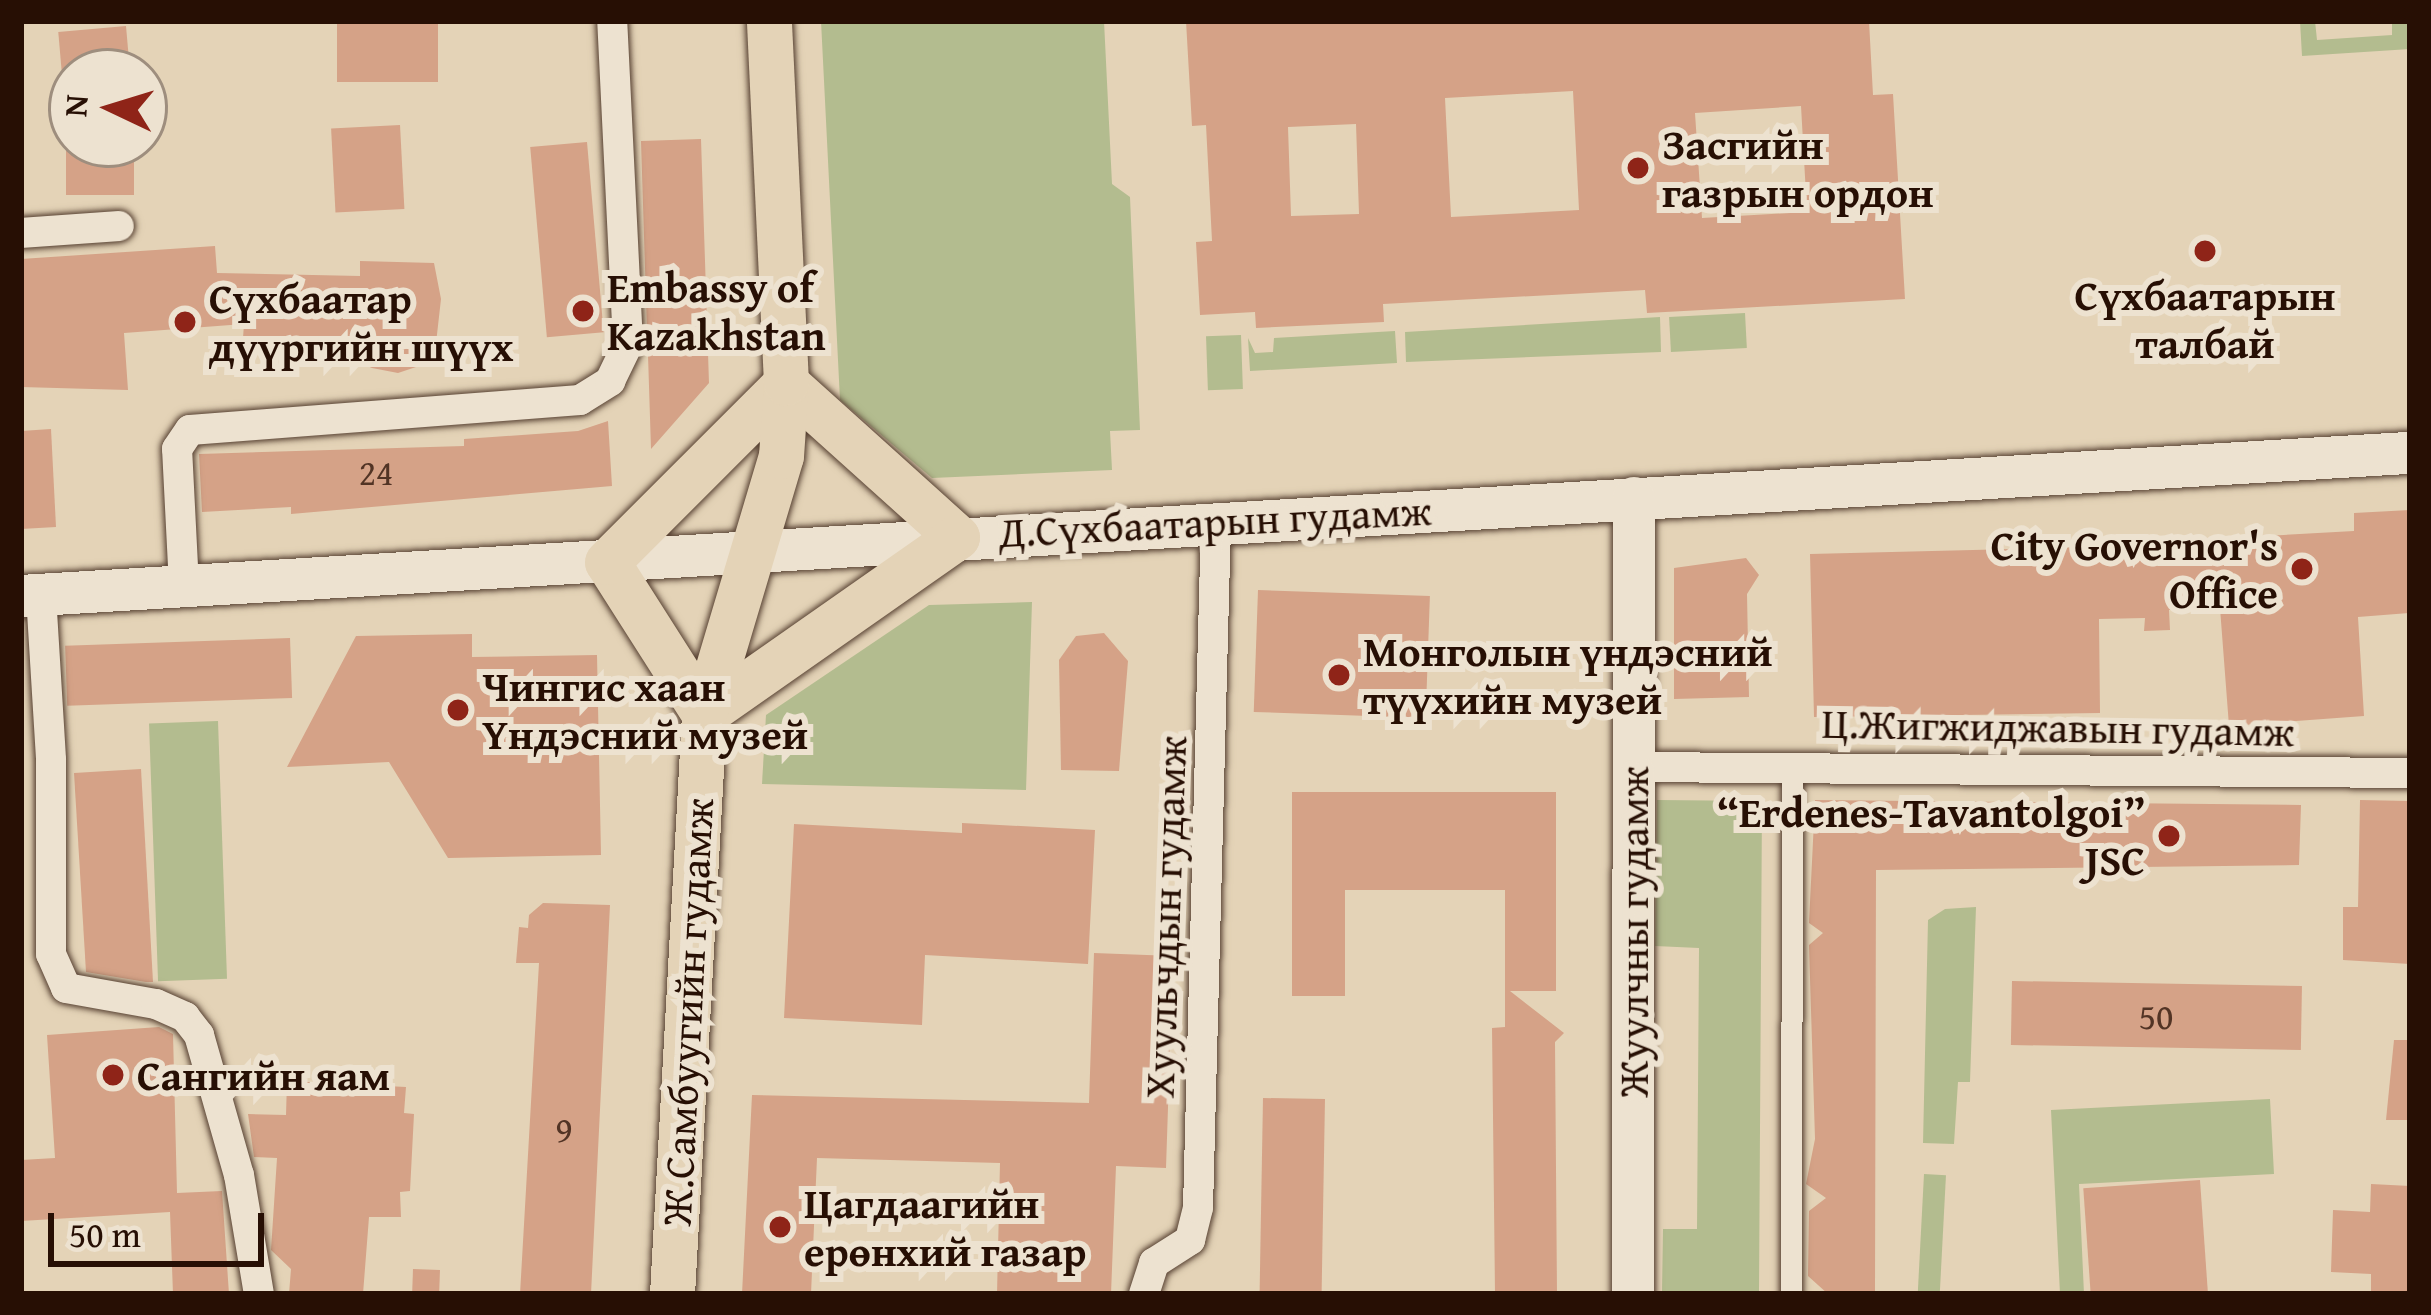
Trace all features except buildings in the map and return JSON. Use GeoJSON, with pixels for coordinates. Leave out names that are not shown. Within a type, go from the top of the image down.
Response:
{"type":"FeatureCollection","features":[{"type":"Feature","properties":{"kind":"main road","name":"Ж.Самбуугийн гудамж"},"geometry":{"type":"LineString","coordinates":[[672,1294],[704,714],[781,456],[786,382],[769,21]]}},
{"type":"Feature","properties":{"kind":"main road"},"geometry":{"type":"LineString","coordinates":[[786,382],[957,537],[704,714],[608,562],[786,382]]}},
{"type":"Feature","properties":{"kind":"main road","name":"Д.Сүхбаатарын гудамж"},"geometry":{"type":"LineString","coordinates":[[31,596],[1216,519],[2410,453]]}},
{"type":"Feature","properties":{"kind":"main road","name":"Жуулчны гудамж"},"geometry":{"type":"LineString","coordinates":[[1633,1294],[1634,498]]}},
{"type":"Feature","properties":{"kind":"street"},"geometry":{"type":"LineString","coordinates":[[184,586],[177,449],[190,430],[580,400],[610,381],[628,344],[612,21]]}},
{"type":"Feature","properties":{"kind":"street"},"geometry":{"type":"LineString","coordinates":[[21,233],[119,226]]}},
{"type":"Feature","properties":{"kind":"street","name":"Хуульчдын гудамж"},"geometry":{"type":"LineString","coordinates":[[1144,1294],[1154,1263],[1190,1240],[1198,1208],[1216,519]]}},
{"type":"Feature","properties":{"kind":"street"},"geometry":{"type":"LineString","coordinates":[[31,596],[51,955],[66,988],[155,1004],[185,1017],[199,1035],[238,1175],[259,1294]]}},
{"type":"Feature","properties":{"kind":"street"},"geometry":{"type":"LineString","coordinates":[[1791,1294],[1792,765]]}},
{"type":"Feature","properties":{"kind":"street","name":"Ц.Жигжиджавын гудамж"},"geometry":{"type":"LineString","coordinates":[[1634,767],[2410,773]]}},
{"type":"Feature","properties":{"kind":"green space"},"geometry":{"type":"Polygon","coordinates":[[[821,21],[1104,21],[1112,184],[1130,197],[1140,430],[1110,431],[1112,470],[932,478],[840,400],[821,21]]]}},
{"type":"Feature","properties":{"kind":"green space"},"geometry":{"type":"Polygon","coordinates":[[[2300,21],[2315,21],[2317,40],[2392,35],[2392,21],[2408,21],[2410,49],[2302,56],[2300,21]]]}},
{"type":"Feature","properties":{"kind":"green space"},"geometry":{"type":"Polygon","coordinates":[[[1745,313],[1747,348],[1671,352],[1669,317],[1745,313]]]}},
{"type":"Feature","properties":{"kind":"green space"},"geometry":{"type":"Polygon","coordinates":[[[1660,317],[1661,352],[1406,362],[1405,332],[1660,317]]]}},
{"type":"Feature","properties":{"kind":"green space"},"geometry":{"type":"Polygon","coordinates":[[[1395,331],[1397,363],[1250,371],[1248,338],[1255,353],[1273,352],[1274,338],[1395,331]]]}},
{"type":"Feature","properties":{"kind":"green space"},"geometry":{"type":"Polygon","coordinates":[[[1241,335],[1243,389],[1208,390],[1206,336],[1241,335]]]}},
{"type":"Feature","properties":{"kind":"green space"},"geometry":{"type":"Polygon","coordinates":[[[1032,602],[1026,790],[762,784],[766,715],[929,605],[1032,602]]]}},
{"type":"Feature","properties":{"kind":"green space"},"geometry":{"type":"Polygon","coordinates":[[[218,721],[227,979],[158,981],[149,723],[218,721]]]}},
{"type":"Feature","properties":{"kind":"green space"},"geometry":{"type":"Polygon","coordinates":[[[1657,800],[1762,801],[1759,1294],[1662,1294],[1663,1229],[1697,1229],[1699,948],[1655,946],[1657,800]]]}},
{"type":"Feature","properties":{"kind":"green space"},"geometry":{"type":"Polygon","coordinates":[[[1976,907],[1970,1082],[1958,1082],[1954,1144],[1923,1143],[1928,920],[1945,909],[1976,907]]]}},
{"type":"Feature","properties":{"kind":"green space"},"geometry":{"type":"Polygon","coordinates":[[[2270,1099],[2274,1174],[2079,1184],[2084,1294],[2060,1294],[2051,1110],[2270,1099]]]}},
{"type":"Feature","properties":{"kind":"green space"},"geometry":{"type":"Polygon","coordinates":[[[1924,1174],[1946,1175],[1940,1294],[1918,1294],[1924,1174]]]}},
{"type":"Feature","properties":{"kind":"place","name":"Засгийн газрын ордон"},"geometry":{"type":"Point","coordinates":[1638,168]}},
{"type":"Feature","properties":{"kind":"place","name":"Сүхбаатарын талбай"},"geometry":{"type":"Point","coordinates":[2205,251]}},
{"type":"Feature","properties":{"kind":"place","name":"Embassy of Kazakhstan"},"geometry":{"type":"Point","coordinates":[583,311]}},
{"type":"Feature","properties":{"kind":"place","name":"Сүхбаатар дүүргийн шүүх"},"geometry":{"type":"Point","coordinates":[185,322]}},
{"type":"Feature","properties":{"kind":"place","name":"City Governor's Office"},"geometry":{"type":"Point","coordinates":[2302,569]}},
{"type":"Feature","properties":{"kind":"place","name":"Монголын үндэсний түүхийн музей"},"geometry":{"type":"Point","coordinates":[1339,675]}},
{"type":"Feature","properties":{"kind":"place","name":"Чингис хаан Үндэсний музей"},"geometry":{"type":"Point","coordinates":[458,710]}},
{"type":"Feature","properties":{"kind":"place","name":"“Erdenes-Tavantolgoi” JSC"},"geometry":{"type":"Point","coordinates":[2169,836]}},
{"type":"Feature","properties":{"kind":"place","name":"Сангийн яам"},"geometry":{"type":"Point","coordinates":[113,1075]}},
{"type":"Feature","properties":{"kind":"place","name":"Цагдаагийн ерөнхий газар"},"geometry":{"type":"Point","coordinates":[780,1227]}}]}
